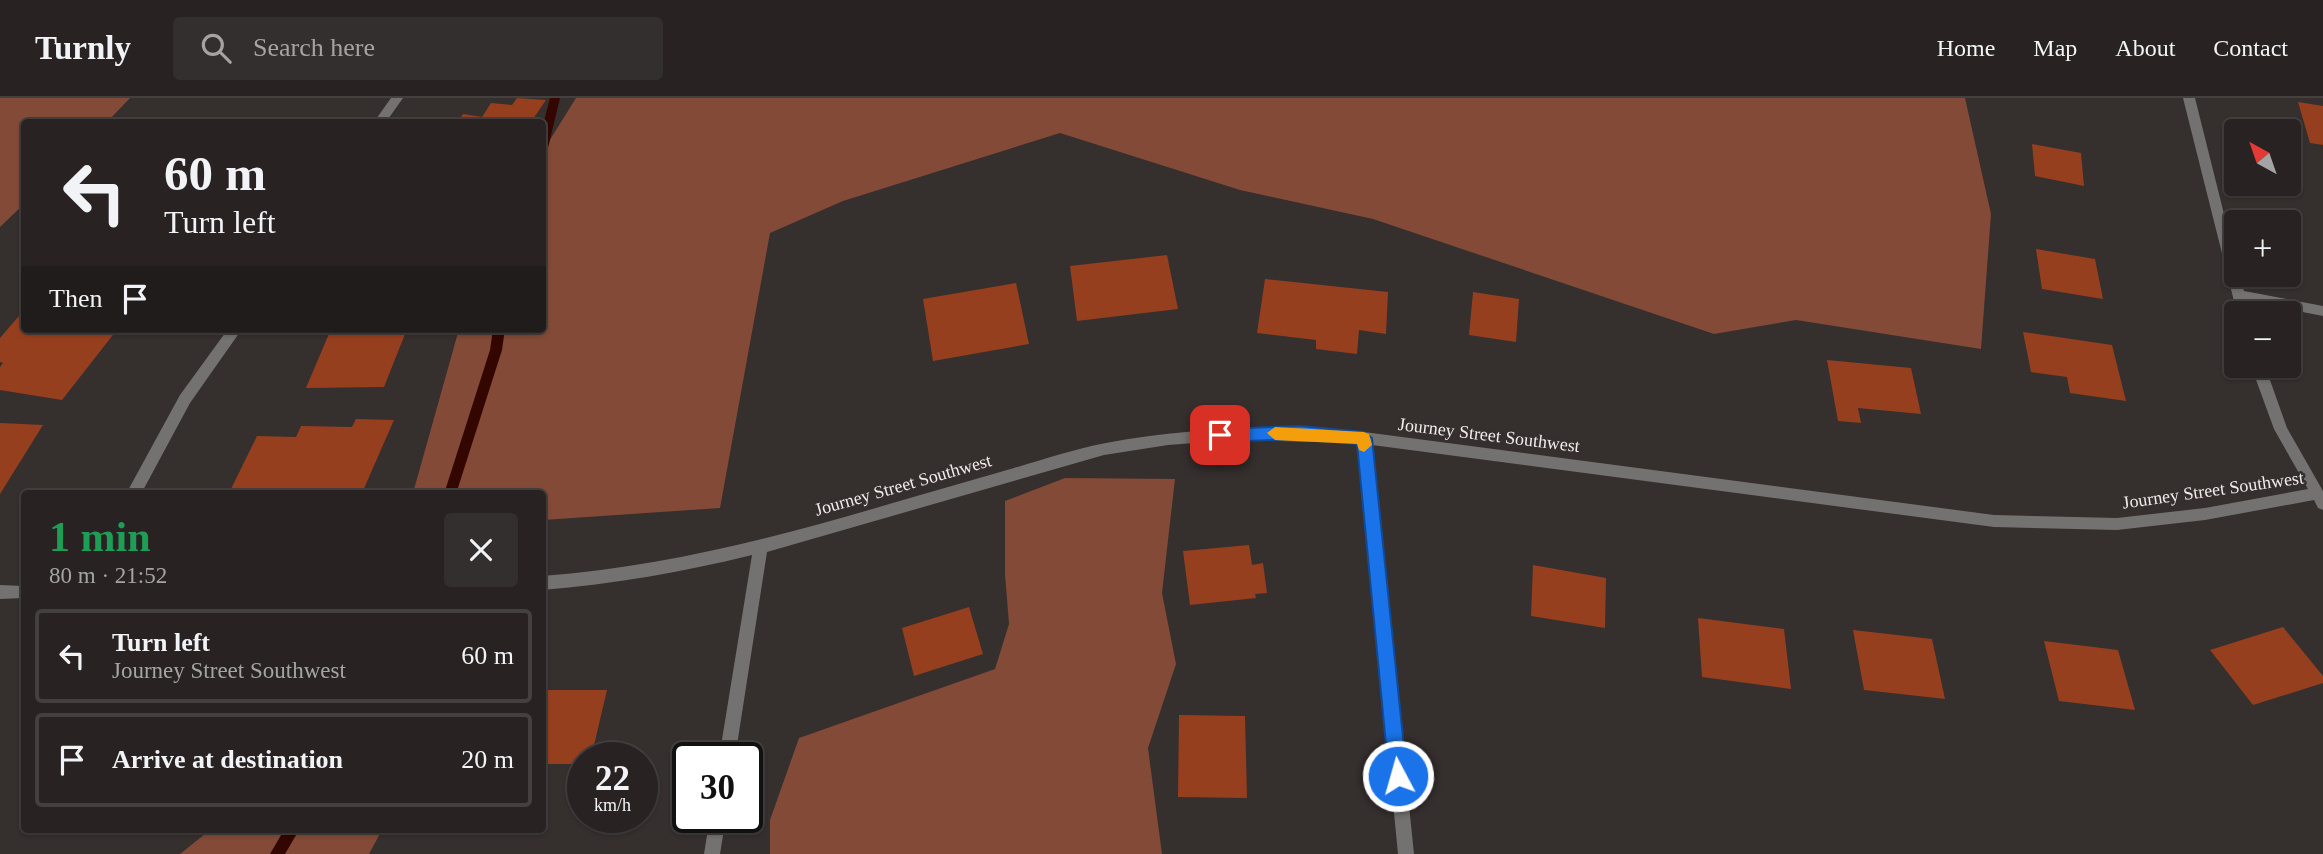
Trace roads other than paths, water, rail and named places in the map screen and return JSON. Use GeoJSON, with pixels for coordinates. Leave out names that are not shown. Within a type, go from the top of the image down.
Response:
{"type":"FeatureCollection","features":[{"type":"Feature","properties":{"kind":"street"},"geometry":{"type":"LineString","coordinates":[[382,119],[397,98]]}},
{"type":"Feature","properties":{"kind":"street"},"geometry":{"type":"LineString","coordinates":[[2189,98],[2240,301]]}},
{"type":"Feature","properties":{"kind":"street"},"geometry":{"type":"LineString","coordinates":[[2239,295],[2323,311]]}},
{"type":"Feature","properties":{"kind":"street"},"geometry":{"type":"LineString","coordinates":[[135,490],[185,400],[232,333]]}},
{"type":"Feature","properties":{"kind":"street"},"geometry":{"type":"LineString","coordinates":[[2262,378],[2281,429],[2320,499]]}},
{"type":"Feature","properties":{"kind":"street","name":"Journey Street Southwest"},"geometry":{"type":"LineString","coordinates":[[546,583],[584,581],[697,562],[1104,449],[1220,435],[1300,433],[1364,438],[1994,521],[2117,524],[2320,499]]}},
{"type":"Feature","properties":{"kind":"street"},"geometry":{"type":"LineString","coordinates":[[1364,438],[1406,854]]}},
{"type":"Feature","properties":{"kind":"street"},"geometry":{"type":"LineString","coordinates":[[730,742],[761,545]]}},
{"type":"Feature","properties":{"kind":"street"},"geometry":{"type":"LineString","coordinates":[[0,592],[21,592]]}},
{"type":"Feature","properties":{"kind":"street"},"geometry":{"type":"LineString","coordinates":[[712,854],[715,833]]}},
{"type":"Feature","properties":{"kind":"waterway"},"geometry":{"type":"LineString","coordinates":[[546,135],[555,98]]}},
{"type":"Feature","properties":{"kind":"waterway"},"geometry":{"type":"LineString","coordinates":[[451,490],[496,350],[498,333]]}},
{"type":"Feature","properties":{"kind":"waterway"},"geometry":{"type":"LineString","coordinates":[[277,854],[290,833]]}}]}
